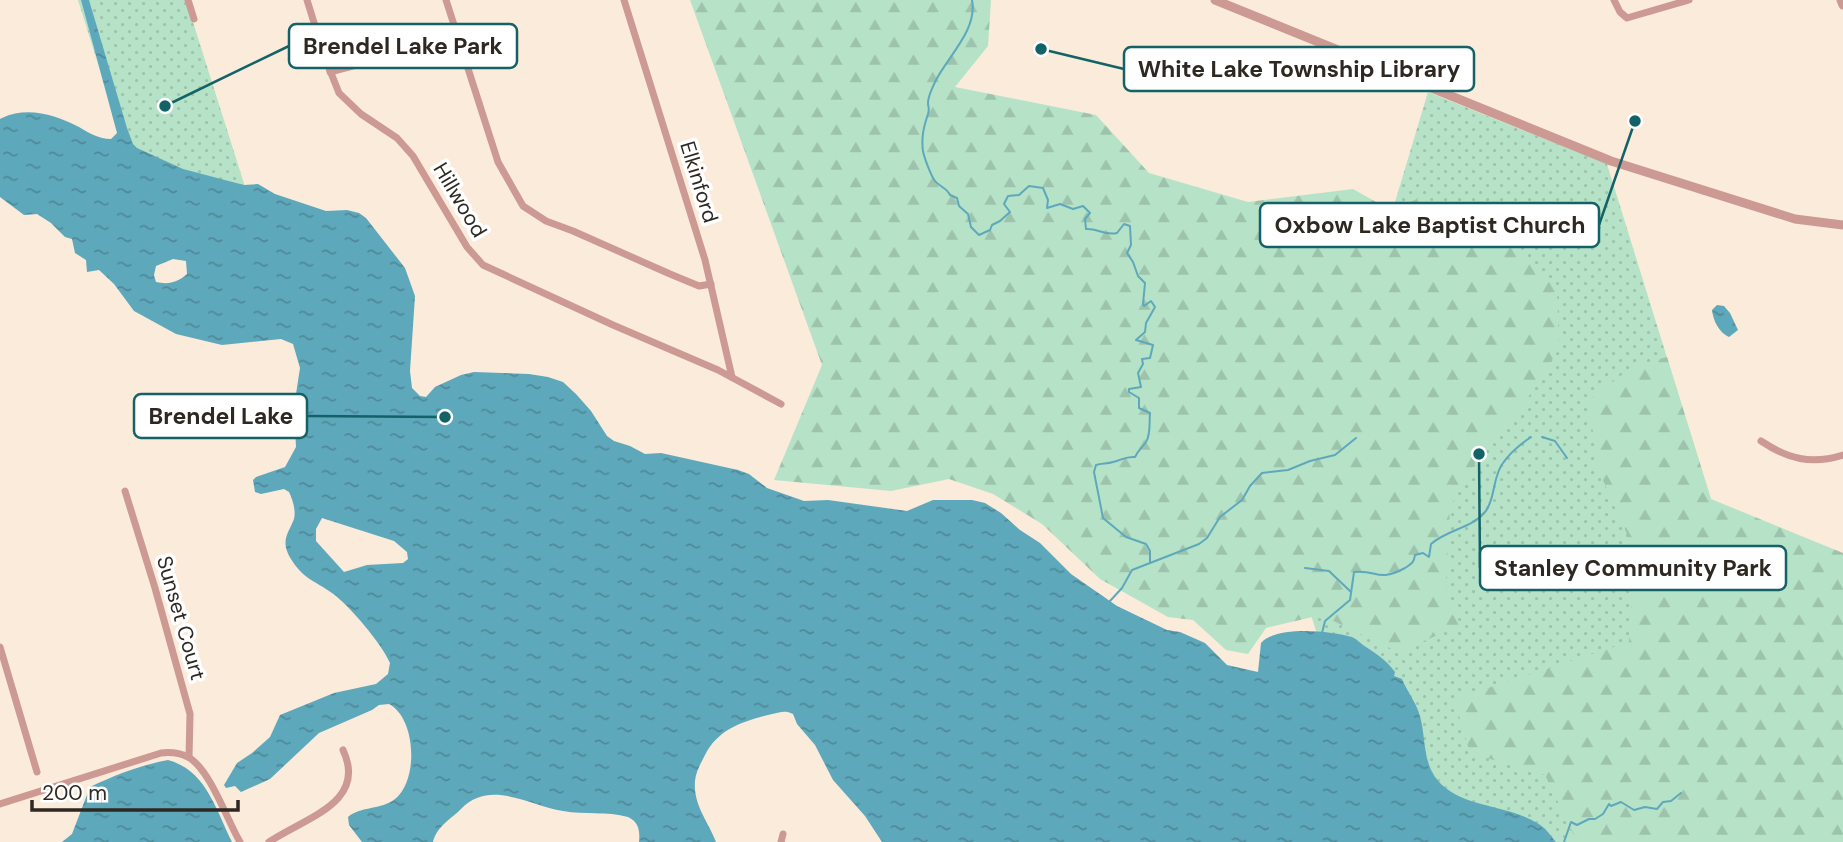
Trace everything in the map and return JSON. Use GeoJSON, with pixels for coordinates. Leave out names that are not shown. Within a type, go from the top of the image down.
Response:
{"type":"FeatureCollection","features":[{"type":"Feature","properties":{"kind":"street"},"geometry":{"type":"LineString","coordinates":[[188,0],[194,19]]}},
{"type":"Feature","properties":{"kind":"street","name":"Hillwood"},"geometry":{"type":"LineString","coordinates":[[307,0],[330,72],[340,93],[349,104],[397,138],[413,156],[467,247],[483,265],[732,377],[781,404]]}},
{"type":"Feature","properties":{"kind":"street"},"geometry":{"type":"LineString","coordinates":[[446,0],[498,162],[523,206],[546,221],[692,284],[711,284]]}},
{"type":"Feature","properties":{"kind":"street","name":"Elkinford"},"geometry":{"type":"LineString","coordinates":[[624,0],[711,284],[732,377]]}},
{"type":"Feature","properties":{"kind":"street"},"geometry":{"type":"LineString","coordinates":[[1214,0],[1611,161],[1795,219],[1843,225]]}},
{"type":"Feature","properties":{"kind":"street"},"geometry":{"type":"LineString","coordinates":[[1614,0],[1620,12],[1627,18],[1689,0]]}},
{"type":"Feature","properties":{"kind":"street"},"geometry":{"type":"LineString","coordinates":[[1841,0],[1843,5]]}},
{"type":"Feature","properties":{"kind":"street"},"geometry":{"type":"LineString","coordinates":[[330,72],[457,38]]}},
{"type":"Feature","properties":{"kind":"street"},"geometry":{"type":"LineString","coordinates":[[1761,441],[1778,453],[1794,458],[1820,460],[1843,455]]}},
{"type":"Feature","properties":{"kind":"street","name":"Sunset Court"},"geometry":{"type":"LineString","coordinates":[[125,491],[190,713],[188,757]]}},
{"type":"Feature","properties":{"kind":"street"},"geometry":{"type":"LineString","coordinates":[[1,653],[37,772]]}},
{"type":"Feature","properties":{"kind":"street"},"geometry":{"type":"LineString","coordinates":[[269,842],[341,797],[349,777],[348,760],[343,750]]}},
{"type":"Feature","properties":{"kind":"street"},"geometry":{"type":"LineString","coordinates":[[0,804],[161,752],[172,752],[188,757],[205,775],[240,842]]}},
{"type":"Feature","properties":{"kind":"green space"},"geometry":{"type":"Polygon","coordinates":[[[78,0],[186,0],[253,212],[154,243],[78,0]]]}},
{"type":"Feature","properties":{"kind":"green space"},"geometry":{"type":"Polygon","coordinates":[[[690,0],[991,0],[988,46],[955,87],[1096,115],[1149,173],[1248,202],[1353,189],[1392,211],[1423,196],[1523,253],[1557,290],[1559,349],[1522,407],[1485,446],[1450,507],[1446,586],[1459,626],[1398,652],[1321,615],[1266,628],[1248,654],[1226,650],[1193,620],[1168,617],[1100,579],[1042,524],[993,494],[949,479],[891,491],[774,480],[822,365],[690,0]]]}},
{"type":"Feature","properties":{"kind":"green space"},"geometry":{"type":"Polygon","coordinates":[[[1428,92],[1607,164],[1801,790],[1631,842],[1382,842],[1247,410],[1386,232],[1428,92]]]}},
{"type":"Feature","properties":{"kind":"green space"},"geometry":{"type":"Polygon","coordinates":[[[1667,357],[1711,499],[1843,553],[1843,842],[1577,842],[1545,775],[1470,753],[1454,699],[1629,642],[1635,552],[1598,469],[1588,400],[1634,366],[1667,357]]]}},
{"type":"Feature","properties":{"kind":"water"},"geometry":{"type":"Polygon","coordinates":[[[81,0],[89,0],[127,128],[137,148],[183,169],[244,185],[258,184],[275,194],[326,211],[347,210],[366,218],[405,268],[415,296],[410,371],[412,388],[420,396],[426,397],[435,387],[474,372],[548,377],[563,382],[576,394],[607,436],[614,441],[645,454],[661,453],[738,470],[749,474],[767,488],[804,501],[828,500],[907,511],[933,500],[972,500],[985,503],[1040,543],[1071,574],[1117,606],[1167,630],[1180,632],[1205,643],[1227,665],[1258,672],[1261,643],[1279,634],[1305,631],[1352,637],[1388,664],[1395,672],[1394,676],[1402,679],[1419,713],[1430,768],[1441,784],[1462,798],[1526,817],[1543,827],[1556,842],[882,842],[865,816],[833,780],[815,745],[797,724],[793,714],[785,712],[733,727],[717,738],[705,755],[696,774],[696,798],[716,842],[639,842],[638,827],[628,817],[563,811],[497,795],[472,800],[441,827],[433,842],[362,842],[349,825],[348,817],[395,799],[403,790],[411,764],[409,735],[405,722],[389,704],[379,705],[319,733],[270,779],[241,792],[235,786],[226,788],[224,785],[237,763],[270,737],[280,715],[334,693],[376,684],[388,674],[390,663],[373,636],[347,606],[305,576],[291,559],[286,542],[295,513],[289,492],[284,489],[261,494],[255,492],[253,480],[285,467],[296,447],[294,407],[300,368],[293,344],[281,339],[222,345],[176,334],[134,311],[114,284],[99,270],[87,272],[86,260],[75,253],[72,239],[65,237],[37,214],[24,215],[0,197],[0,119],[12,114],[31,112],[60,119],[102,138],[111,139],[117,133],[81,0]],[[173,259],[156,266],[156,282],[173,282],[187,274],[186,261],[173,259]],[[322,518],[316,529],[316,541],[344,572],[367,565],[403,563],[408,559],[407,552],[394,541],[322,518]]]}},
{"type":"Feature","properties":{"kind":"water"},"geometry":{"type":"Polygon","coordinates":[[[1717,305],[1724,306],[1730,313],[1738,330],[1729,337],[1719,329],[1714,318],[1712,310],[1717,305]]]}},
{"type":"Feature","properties":{"kind":"water"},"geometry":{"type":"Polygon","coordinates":[[[168,760],[181,765],[201,782],[232,842],[62,842],[72,834],[90,787],[128,771],[168,760]]]}},
{"type":"Feature","properties":{"kind":"waterway"},"geometry":{"type":"LineString","coordinates":[[972,0],[973,11],[966,33],[929,95],[922,146],[925,158],[935,181],[957,198],[959,206],[968,214],[971,227],[979,235],[990,230],[992,225],[1010,212],[1004,204],[1008,196],[1019,195],[1029,186],[1043,188],[1048,200],[1047,208],[1060,204],[1073,209],[1083,206],[1090,213],[1085,219],[1086,229],[1113,234],[1124,224],[1130,226],[1131,245],[1127,253],[1138,276],[1145,283],[1144,306],[1151,301],[1155,307],[1146,323],[1145,332],[1136,340],[1153,345],[1150,358],[1142,359],[1143,364],[1138,373],[1141,387],[1129,389],[1129,392],[1139,398],[1139,408],[1150,413],[1148,439],[1135,457],[1096,465],[1094,472],[1103,518],[1126,537],[1146,544],[1150,551],[1150,563]]}},
{"type":"Feature","properties":{"kind":"waterway"},"geometry":{"type":"LineString","coordinates":[[1322,633],[1325,621],[1350,600],[1354,572],[1383,575],[1396,572],[1411,564],[1415,555],[1423,553],[1429,557],[1431,544],[1479,518],[1490,504],[1502,464],[1531,437]]}},
{"type":"Feature","properties":{"kind":"waterway"},"geometry":{"type":"LineString","coordinates":[[1542,437],[1555,441],[1567,458]]}},
{"type":"Feature","properties":{"kind":"waterway"},"geometry":{"type":"LineString","coordinates":[[1110,601],[1122,588],[1132,570],[1199,544],[1207,538],[1220,517],[1242,500],[1262,473],[1288,470],[1335,455],[1356,438]]}},
{"type":"Feature","properties":{"kind":"waterway"},"geometry":{"type":"LineString","coordinates":[[1305,568],[1329,571],[1351,592]]}},
{"type":"Feature","properties":{"kind":"waterway"},"geometry":{"type":"LineString","coordinates":[[1564,842],[1571,822],[1577,825],[1595,819],[1603,814],[1609,804],[1611,806],[1621,802],[1634,810],[1645,807],[1657,809],[1663,802],[1671,801],[1681,793]]}},
{"type":"Feature","properties":{"kind":"place","name":"White Lake Township Library"},"geometry":{"type":"Point","coordinates":[1041,49]}},
{"type":"Feature","properties":{"kind":"place","name":"Brendel Lake Park"},"geometry":{"type":"Point","coordinates":[165,106]}},
{"type":"Feature","properties":{"kind":"place","name":"Oxbow Lake Baptist Church"},"geometry":{"type":"Point","coordinates":[1635,121]}},
{"type":"Feature","properties":{"kind":"place","name":"Brendel Lake"},"geometry":{"type":"Point","coordinates":[445,417]}},
{"type":"Feature","properties":{"kind":"place","name":"Stanley Community Park"},"geometry":{"type":"Point","coordinates":[1479,454]}}]}
